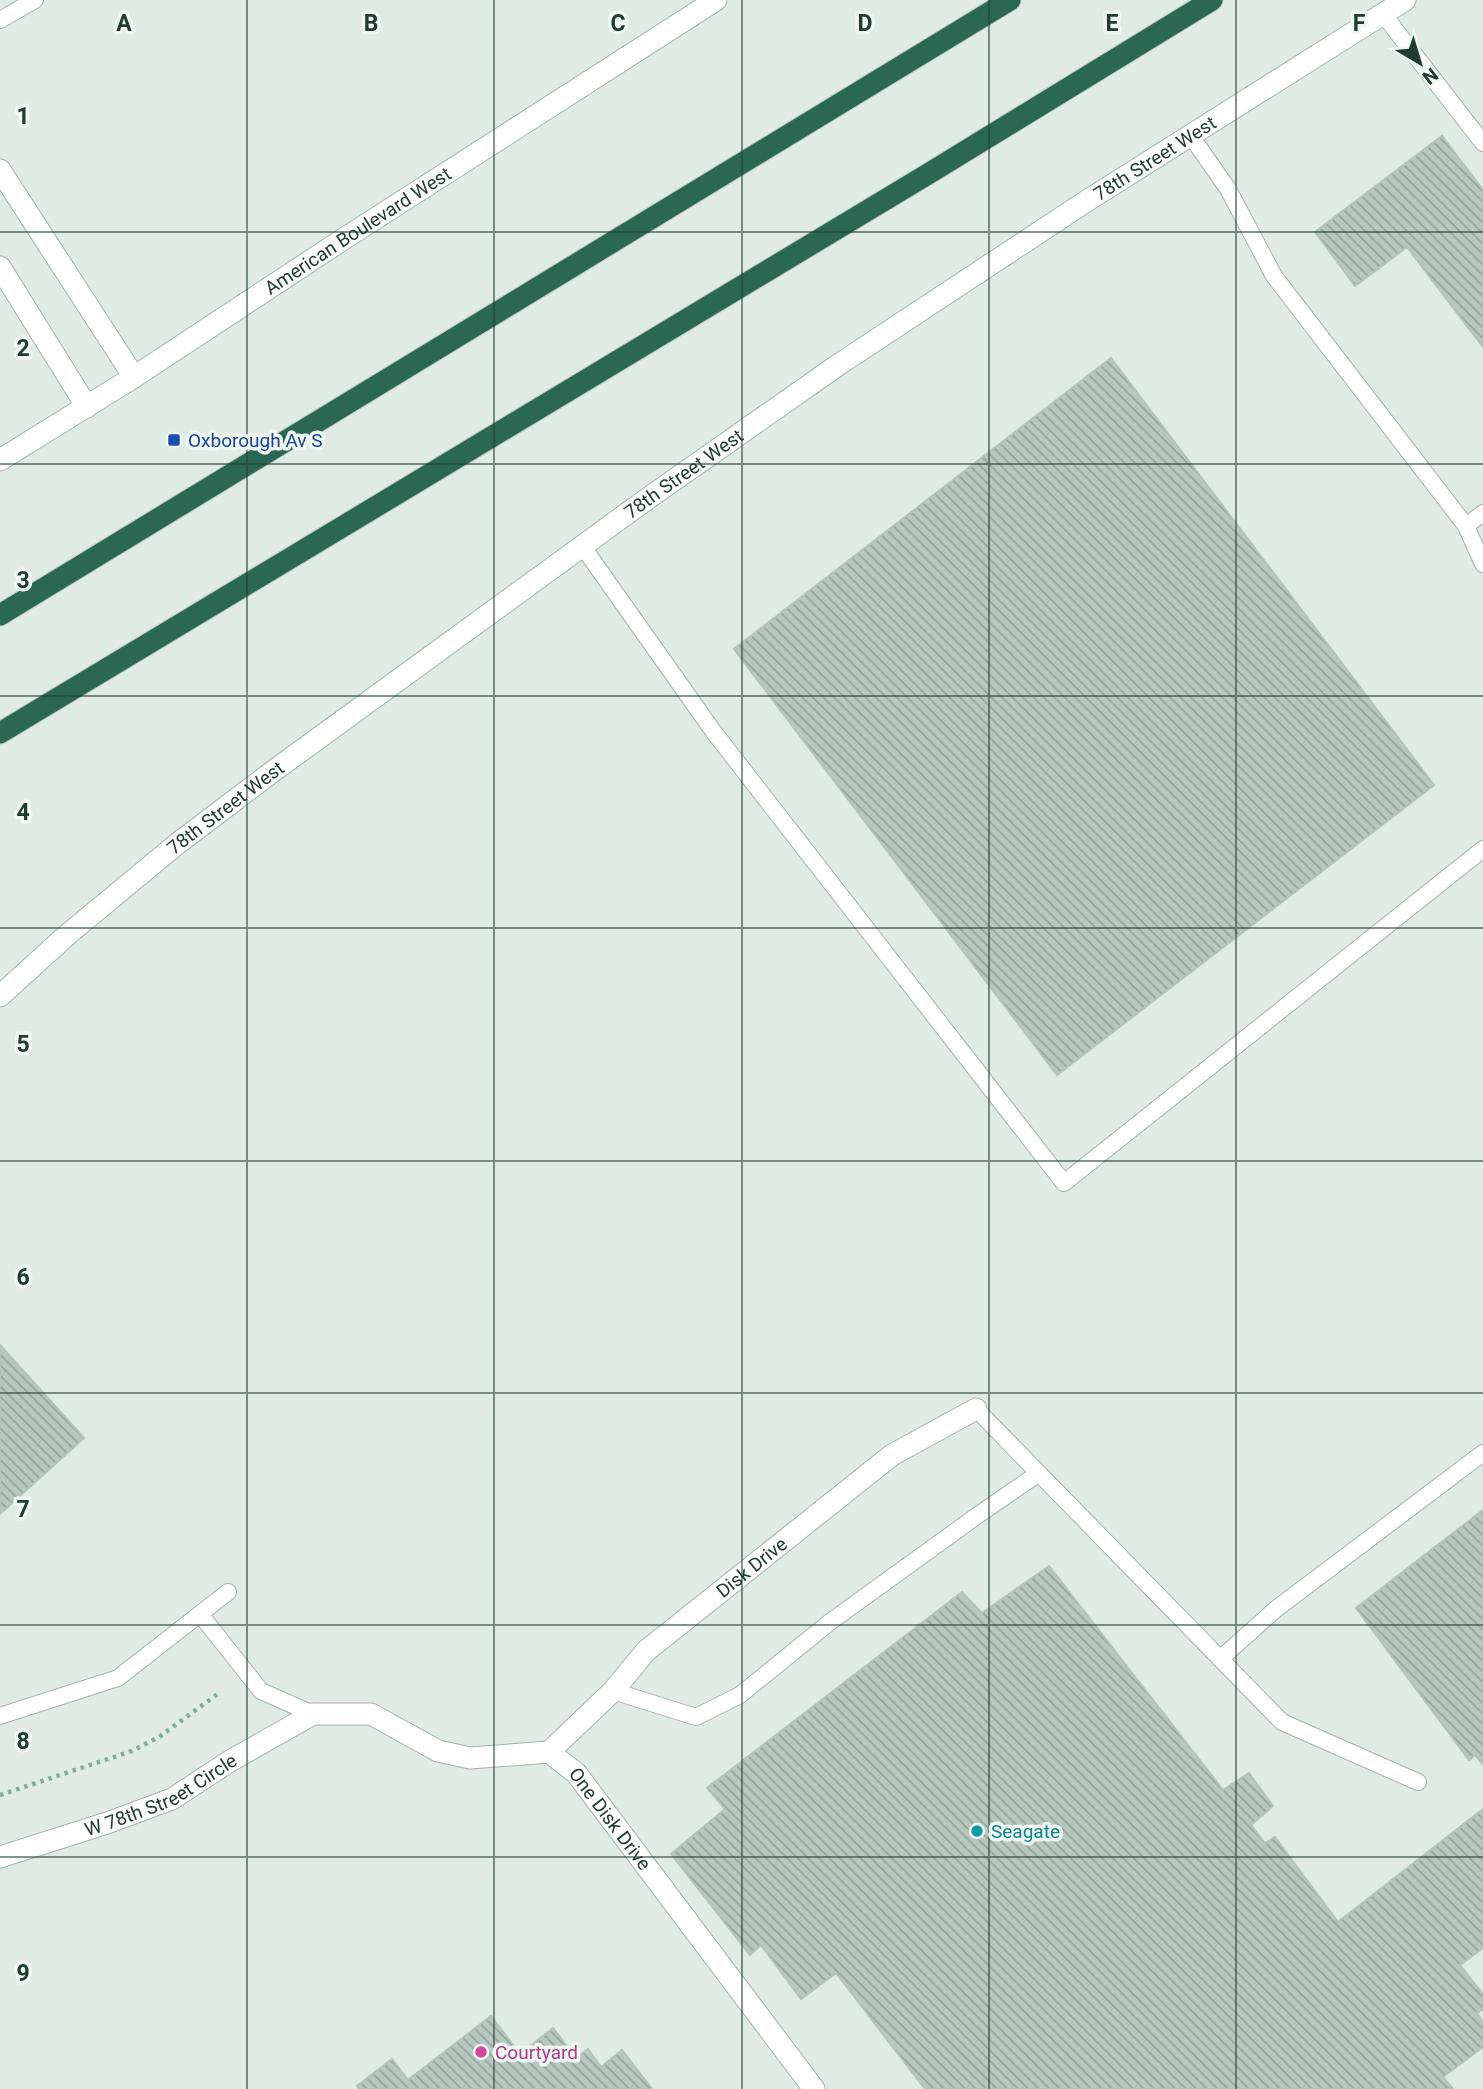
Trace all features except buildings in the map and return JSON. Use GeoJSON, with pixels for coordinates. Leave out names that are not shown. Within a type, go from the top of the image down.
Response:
{"type":"FeatureCollection","features":[{"type":"Feature","properties":{"kind":"highway"},"geometry":{"type":"LineString","coordinates":[[0,615],[1010,0]]}},
{"type":"Feature","properties":{"kind":"highway"},"geometry":{"type":"LineString","coordinates":[[0,733],[1212,0]]}},
{"type":"Feature","properties":{"kind":"street","name":"American Boulevard West"},"geometry":{"type":"LineString","coordinates":[[0,460],[134,377],[716,0]]}},
{"type":"Feature","properties":{"kind":"street","name":"78th Street West"},"geometry":{"type":"LineString","coordinates":[[0,996],[67,935],[177,845],[283,764],[838,365],[1085,202],[1405,0]]}},
{"type":"Feature","properties":{"kind":"street"},"geometry":{"type":"LineString","coordinates":[[0,170],[134,377]]}},
{"type":"Feature","properties":{"kind":"street"},"geometry":{"type":"LineString","coordinates":[[0,267],[87,407]]}},
{"type":"Feature","properties":{"kind":"street","name":"Disk Drive"},"geometry":{"type":"LineString","coordinates":[[549,1752],[613,1690],[646,1651],[892,1455],[976,1409]]}},
{"type":"Feature","properties":{"kind":"street"},"geometry":{"type":"LineString","coordinates":[[313,1714],[371,1714],[438,1751],[470,1758],[549,1752]]}},
{"type":"Feature","properties":{"kind":"street","name":"W 78th Street Circle"},"geometry":{"type":"LineString","coordinates":[[0,1857],[107,1823],[172,1798],[230,1761],[313,1714]]}},
{"type":"Feature","properties":{"kind":"street","name":"One Disk Drive"},"geometry":{"type":"LineString","coordinates":[[549,1752],[576,1773],[814,2089]]}},
{"type":"Feature","properties":{"kind":"lane"},"geometry":{"type":"LineString","coordinates":[[0,20],[36,0]]}},
{"type":"Feature","properties":{"kind":"lane"},"geometry":{"type":"LineString","coordinates":[[1383,14],[1483,143]]}},
{"type":"Feature","properties":{"kind":"lane"},"geometry":{"type":"LineString","coordinates":[[1191,136],[1228,189],[1274,276],[1466,526],[1483,564]]}},
{"type":"Feature","properties":{"kind":"lane"},"geometry":{"type":"LineString","coordinates":[[1466,526],[1483,513]]}},
{"type":"Feature","properties":{"kind":"lane"},"geometry":{"type":"LineString","coordinates":[[583,547],[713,731],[1065,1183],[1483,849]]}},
{"type":"Feature","properties":{"kind":"lane"},"geometry":{"type":"LineString","coordinates":[[976,1409],[1282,1722],[1418,1782]]}},
{"type":"Feature","properties":{"kind":"lane"},"geometry":{"type":"LineString","coordinates":[[1220,1659],[1276,1609],[1483,1453]]}},
{"type":"Feature","properties":{"kind":"lane"},"geometry":{"type":"LineString","coordinates":[[613,1690],[696,1717],[740,1695],[830,1622],[1039,1473]]}},
{"type":"Feature","properties":{"kind":"lane"},"geometry":{"type":"LineString","coordinates":[[0,1716],[118,1678],[228,1592]]}},
{"type":"Feature","properties":{"kind":"lane"},"geometry":{"type":"LineString","coordinates":[[200,1614],[261,1691],[313,1714]]}},
{"type":"Feature","properties":{"kind":"path"},"geometry":{"type":"LineString","coordinates":[[0,1795],[132,1752],[159,1737],[219,1693]]}},
{"type":"Feature","properties":{"kind":"place","name":"Oxborough Av S"},"geometry":{"type":"Point","coordinates":[174,440]}},
{"type":"Feature","properties":{"kind":"place","name":"Seagate"},"geometry":{"type":"Point","coordinates":[977,1831]}},
{"type":"Feature","properties":{"kind":"place","name":"Courtyard"},"geometry":{"type":"Point","coordinates":[481,2052]}}]}
